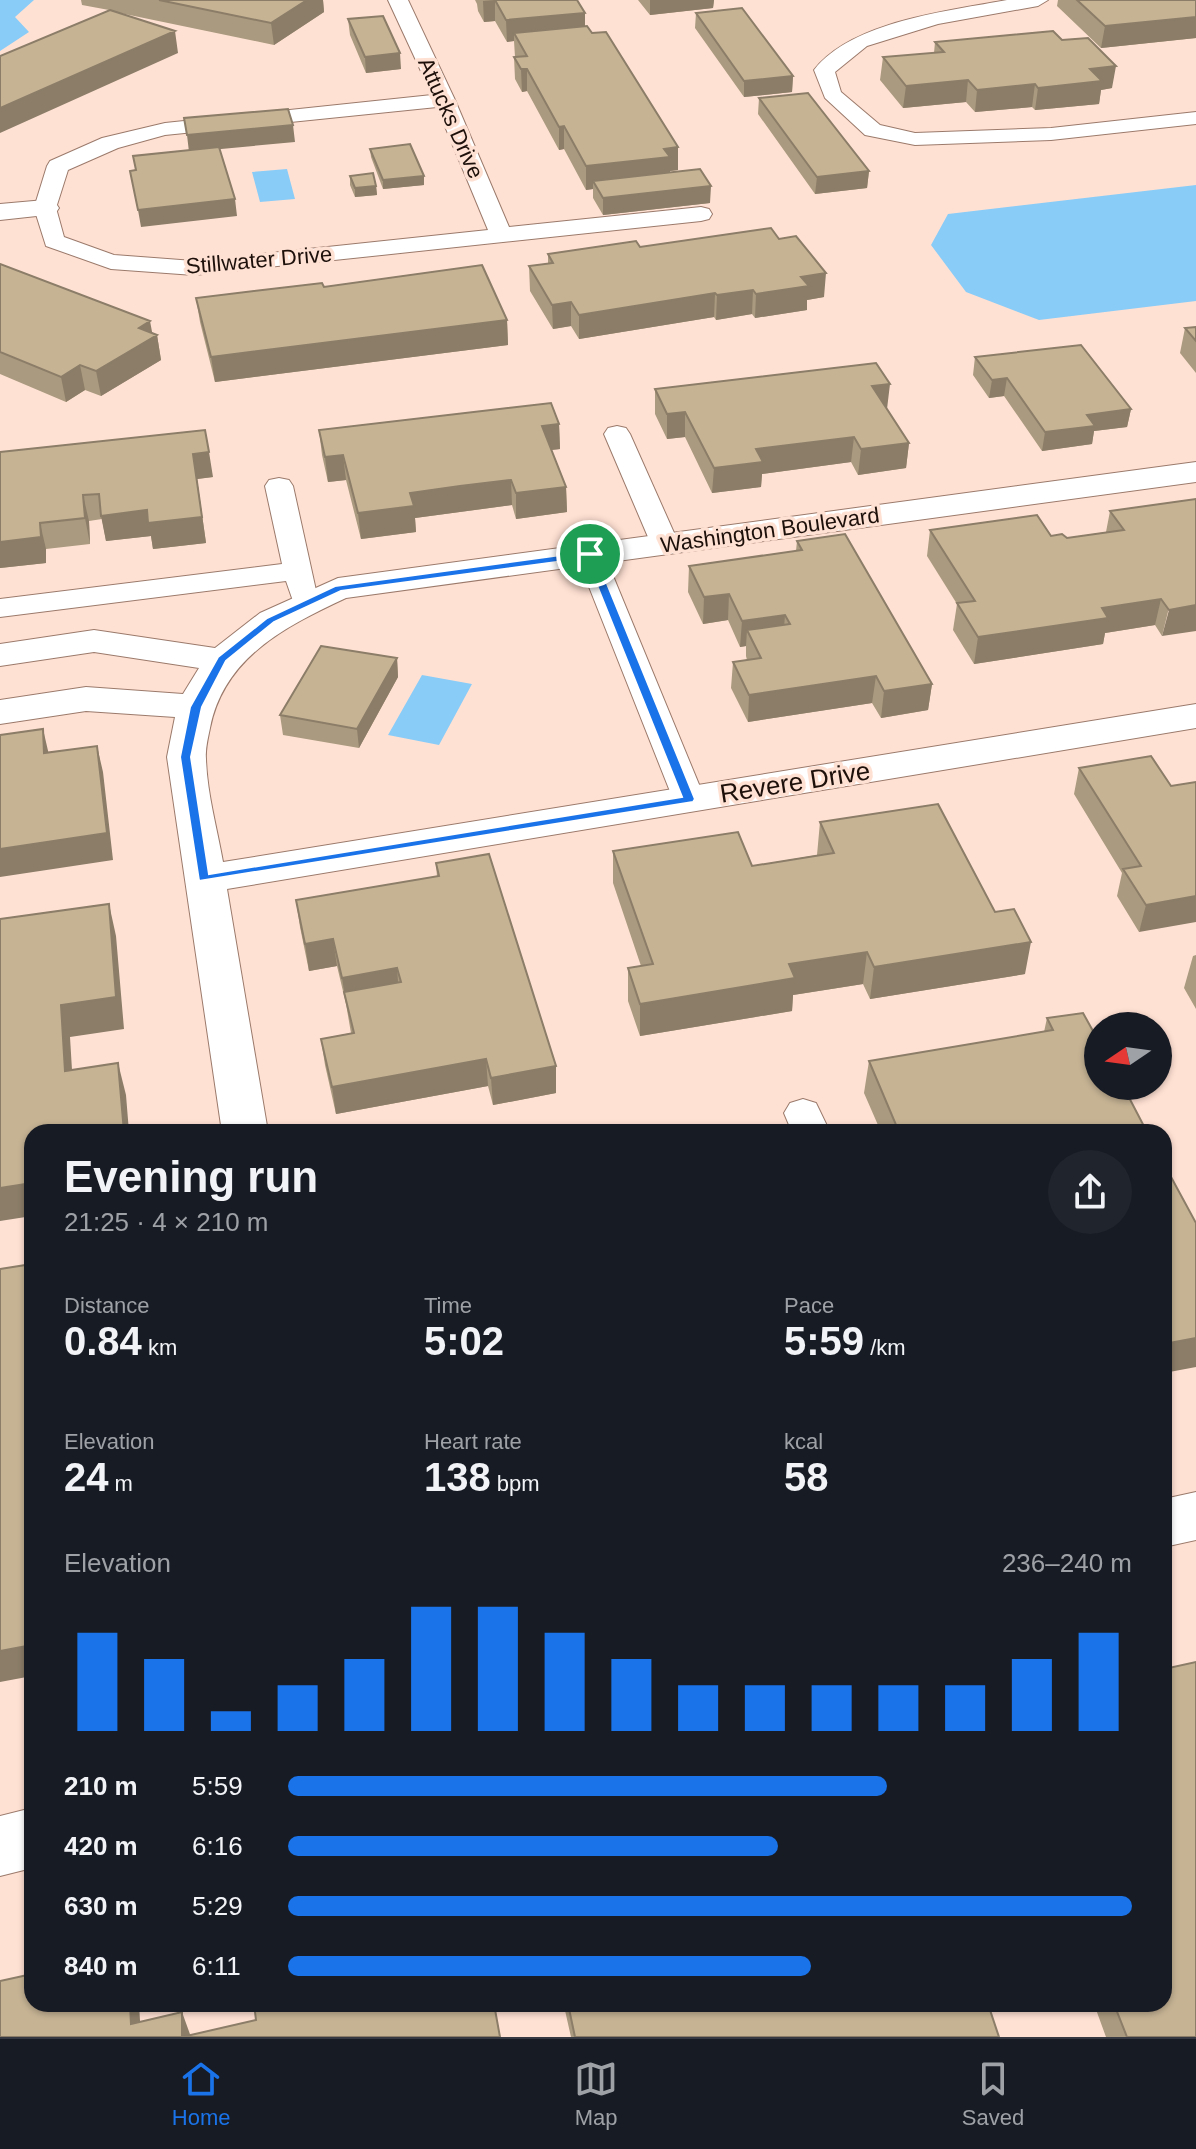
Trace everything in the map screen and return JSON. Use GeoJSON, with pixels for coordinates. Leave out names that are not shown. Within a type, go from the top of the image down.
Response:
{"type":"FeatureCollection","features":[{"type":"Feature","properties":{"kind":"street"},"geometry":{"type":"LineString","coordinates":[[0,212],[45,208]]}},
{"type":"Feature","properties":{"kind":"street","name":"Washington Boulevard"},"geometry":{"type":"LineString","coordinates":[[244,1124],[186,757],[196,707],[221,660],[271,620],[301,587],[338,589],[1196,472]]}},
{"type":"Feature","properties":{"kind":"street"},"geometry":{"type":"LineString","coordinates":[[0,655],[94,641],[221,660]]}},
{"type":"Feature","properties":{"kind":"street"},"geometry":{"type":"LineString","coordinates":[[0,712],[86,699],[196,707]]}},
{"type":"Feature","properties":{"kind":"street","name":"Revere Drive"},"geometry":{"type":"LineString","coordinates":[[204,879],[1196,716]]}},
{"type":"Feature","properties":{"kind":"street"},"geometry":{"type":"LineString","coordinates":[[1172,1521],[1196,1516]]}},
{"type":"Feature","properties":{"kind":"street"},"geometry":{"type":"LineString","coordinates":[[0,1846],[24,1840]]}},
{"type":"Feature","properties":{"kind":"lane","name":"Attucks Drive"},"geometry":{"type":"LineString","coordinates":[[398,0],[445,100],[502,237]]}},
{"type":"Feature","properties":{"kind":"lane"},"geometry":{"type":"LineString","coordinates":[[1038,0],[935,19],[860,42],[824,70],[832,94],[873,130],[915,139],[1051,134],[1196,118]]}},
{"type":"Feature","properties":{"kind":"lane"},"geometry":{"type":"LineString","coordinates":[[45,208],[58,166],[89,149],[124,137],[165,129],[445,100]]}},
{"type":"Feature","properties":{"kind":"lane","name":"Stillwater Drive"},"geometry":{"type":"LineString","coordinates":[[45,208],[54,241],[111,262],[194,268],[701,214]]}},
{"type":"Feature","properties":{"kind":"lane"},"geometry":{"type":"LineString","coordinates":[[617,434],[665,544]]}},
{"type":"Feature","properties":{"kind":"lane"},"geometry":{"type":"LineString","coordinates":[[0,608],[301,587],[279,486]]}},
{"type":"Feature","properties":{"kind":"lane"},"geometry":{"type":"LineString","coordinates":[[590,554],[689,799]]}},
{"type":"Feature","properties":{"kind":"water"},"geometry":{"type":"Polygon","coordinates":[[[0,0],[34,0],[15,17],[29,32],[0,51],[0,0]]]}},
{"type":"Feature","properties":{"kind":"water"},"geometry":{"type":"Polygon","coordinates":[[[287,169],[295,199],[260,202],[252,172],[287,169]]]}},
{"type":"Feature","properties":{"kind":"water"},"geometry":{"type":"Polygon","coordinates":[[[1196,185],[1196,301],[1039,320],[966,292],[931,245],[948,214],[1196,185]]]}},
{"type":"Feature","properties":{"kind":"water"},"geometry":{"type":"Polygon","coordinates":[[[422,675],[472,684],[439,745],[388,735],[422,675]]]}},
{"type":"Feature","properties":{"kind":"building"},"geometry":{"type":"Polygon","coordinates":[[[159,0],[307,0],[271,23],[159,0]]]}},
{"type":"Feature","properties":{"kind":"building"},"geometry":{"type":"Polygon","coordinates":[[[495,0],[577,0],[585,13],[506,20],[495,0]]]}},
{"type":"Feature","properties":{"kind":"building"},"geometry":{"type":"Polygon","coordinates":[[[1077,0],[1196,0],[1196,17],[1105,26],[1077,0]]]}},
{"type":"Feature","properties":{"kind":"building"},"geometry":{"type":"Polygon","coordinates":[[[742,8],[793,76],[744,81],[696,13],[742,8]]]}},
{"type":"Feature","properties":{"kind":"building"},"geometry":{"type":"Polygon","coordinates":[[[110,10],[175,31],[0,108],[0,56],[110,10]]]}},
{"type":"Feature","properties":{"kind":"building"},"geometry":{"type":"Polygon","coordinates":[[[383,16],[400,53],[365,57],[348,19],[383,16]]]}},
{"type":"Feature","properties":{"kind":"building"},"geometry":{"type":"Polygon","coordinates":[[[587,26],[592,33],[606,32],[678,147],[664,149],[670,157],[586,166],[564,126],[559,127],[527,69],[521,69],[514,57],[527,56],[514,33],[587,26]]]}},
{"type":"Feature","properties":{"kind":"building"},"geometry":{"type":"Polygon","coordinates":[[[1053,31],[1062,40],[1088,38],[1116,66],[1090,69],[1102,81],[977,90],[968,80],[906,86],[883,57],[944,52],[935,42],[1053,31]]]}},
{"type":"Feature","properties":{"kind":"building"},"geometry":{"type":"Polygon","coordinates":[[[808,93],[869,171],[817,177],[759,98],[808,93]]]}},
{"type":"Feature","properties":{"kind":"building"},"geometry":{"type":"Polygon","coordinates":[[[288,109],[293,125],[187,135],[184,118],[288,109]]]}},
{"type":"Feature","properties":{"kind":"building"},"geometry":{"type":"Polygon","coordinates":[[[410,144],[424,176],[383,180],[370,149],[410,144]]]}},
{"type":"Feature","properties":{"kind":"building"},"geometry":{"type":"Polygon","coordinates":[[[219,147],[235,199],[138,210],[130,171],[136,170],[133,156],[219,147]]]}},
{"type":"Feature","properties":{"kind":"building"},"geometry":{"type":"Polygon","coordinates":[[[700,169],[711,186],[603,198],[593,181],[700,169]]]}},
{"type":"Feature","properties":{"kind":"building"},"geometry":{"type":"Polygon","coordinates":[[[373,173],[376,186],[355,188],[350,176],[373,173]]]}},
{"type":"Feature","properties":{"kind":"building"},"geometry":{"type":"Polygon","coordinates":[[[771,228],[779,239],[796,236],[826,273],[801,277],[809,286],[756,294],[753,290],[715,293],[579,315],[571,302],[552,305],[529,266],[553,263],[548,254],[636,241],[640,247],[771,228]]]}},
{"type":"Feature","properties":{"kind":"building"},"geometry":{"type":"Polygon","coordinates":[[[0,264],[150,321],[139,328],[157,335],[96,371],[80,365],[61,377],[0,352],[0,264]]]}},
{"type":"Feature","properties":{"kind":"building"},"geometry":{"type":"Polygon","coordinates":[[[482,265],[507,320],[211,357],[196,298],[322,283],[324,287],[482,265]]]}},
{"type":"Feature","properties":{"kind":"building"},"geometry":{"type":"Polygon","coordinates":[[[1196,327],[1196,341],[1185,328],[1196,327]]]}},
{"type":"Feature","properties":{"kind":"building"},"geometry":{"type":"Polygon","coordinates":[[[1081,345],[1131,409],[1087,415],[1095,426],[1045,432],[1007,378],[992,380],[975,357],[1081,345]]]}},
{"type":"Feature","properties":{"kind":"building"},"geometry":{"type":"Polygon","coordinates":[[[876,363],[890,384],[872,386],[909,443],[861,449],[854,437],[756,449],[763,462],[714,468],[685,412],[667,414],[655,389],[876,363]]]}},
{"type":"Feature","properties":{"kind":"building"},"geometry":{"type":"Polygon","coordinates":[[[551,403],[559,424],[542,426],[566,487],[516,493],[511,480],[460,486],[410,493],[414,506],[358,513],[343,455],[325,457],[319,430],[551,403]]]}},
{"type":"Feature","properties":{"kind":"building"},"geometry":{"type":"Polygon","coordinates":[[[205,430],[209,452],[193,454],[202,517],[148,523],[147,510],[101,516],[99,494],[83,495],[85,518],[40,523],[41,537],[0,542],[0,452],[205,430]]]}},
{"type":"Feature","properties":{"kind":"building"},"geometry":{"type":"Polygon","coordinates":[[[1196,499],[1196,605],[1169,610],[1161,599],[1102,608],[1108,618],[978,637],[957,603],[975,601],[930,530],[1037,515],[1051,536],[1062,534],[1067,538],[1124,530],[1110,511],[1196,499]]]}},
{"type":"Feature","properties":{"kind":"building"},"geometry":{"type":"Polygon","coordinates":[[[845,534],[932,684],[884,691],[876,676],[749,695],[733,662],[761,658],[747,630],[790,624],[785,615],[742,621],[729,594],[704,597],[689,566],[802,550],[797,541],[845,534]]]}},
{"type":"Feature","properties":{"kind":"building"},"geometry":{"type":"Polygon","coordinates":[[[321,646],[397,658],[357,729],[280,715],[321,646]]]}},
{"type":"Feature","properties":{"kind":"building"},"geometry":{"type":"Polygon","coordinates":[[[43,729],[44,753],[97,746],[107,833],[0,849],[0,735],[43,729]]]}},
{"type":"Feature","properties":{"kind":"building"},"geometry":{"type":"Polygon","coordinates":[[[1151,756],[1171,786],[1196,782],[1196,896],[1146,905],[1123,869],[1141,866],[1079,768],[1151,756]]]}},
{"type":"Feature","properties":{"kind":"building"},"geometry":{"type":"Polygon","coordinates":[[[938,804],[995,912],[1014,909],[1031,942],[874,967],[867,952],[789,964],[795,978],[640,1004],[628,968],[653,964],[613,851],[738,832],[752,866],[834,853],[820,822],[938,804]]]}},
{"type":"Feature","properties":{"kind":"building"},"geometry":{"type":"Polygon","coordinates":[[[489,854],[556,1066],[491,1078],[486,1059],[332,1087],[321,1039],[354,1033],[344,992],[401,982],[397,968],[342,978],[333,939],[305,944],[296,900],[439,876],[436,863],[489,854]]]}},
{"type":"Feature","properties":{"kind":"building"},"geometry":{"type":"Polygon","coordinates":[[[109,904],[116,997],[61,1005],[65,1071],[118,1063],[123,1124],[24,1124],[24,1184],[0,1188],[0,919],[109,904]]]}},
{"type":"Feature","properties":{"kind":"building"},"geometry":{"type":"Polygon","coordinates":[[[1083,1013],[1084,1100],[1130,1100],[1143,1124],[896,1124],[869,1061],[1053,1030],[1047,1018],[1083,1013]]]}},
{"type":"Feature","properties":{"kind":"building"},"geometry":{"type":"Polygon","coordinates":[[[1172,1179],[1196,1223],[1196,1338],[1172,1342],[1172,1179]]]}},
{"type":"Feature","properties":{"kind":"building"},"geometry":{"type":"Polygon","coordinates":[[[24,1265],[24,1646],[0,1651],[0,1269],[24,1265]]]}},
{"type":"Feature","properties":{"kind":"building"},"geometry":{"type":"Polygon","coordinates":[[[1196,1662],[1196,2037],[1127,2037],[1117,2012],[1172,2012],[1172,1667],[1196,1662]]]}},
{"type":"Feature","properties":{"kind":"building"},"geometry":{"type":"Polygon","coordinates":[[[24,1976],[24,2012],[130,2012],[131,2024],[182,2012],[182,2037],[0,2037],[0,1981],[24,1976]]]}},
{"type":"Feature","properties":{"kind":"building"},"geometry":{"type":"Polygon","coordinates":[[[255,2012],[495,2012],[500,2037],[182,2037],[256,2020],[255,2012]]]}},
{"type":"Feature","properties":{"kind":"building"},"geometry":{"type":"Polygon","coordinates":[[[570,2012],[991,2012],[999,2037],[575,2037],[570,2012]]]}},
{"type":"Feature","properties":{"kind":"route"},"geometry":{"type":"LineString","coordinates":[[590,554],[689,799],[204,879],[186,757],[196,707],[221,660],[271,620],[338,589],[590,554]]}}]}
